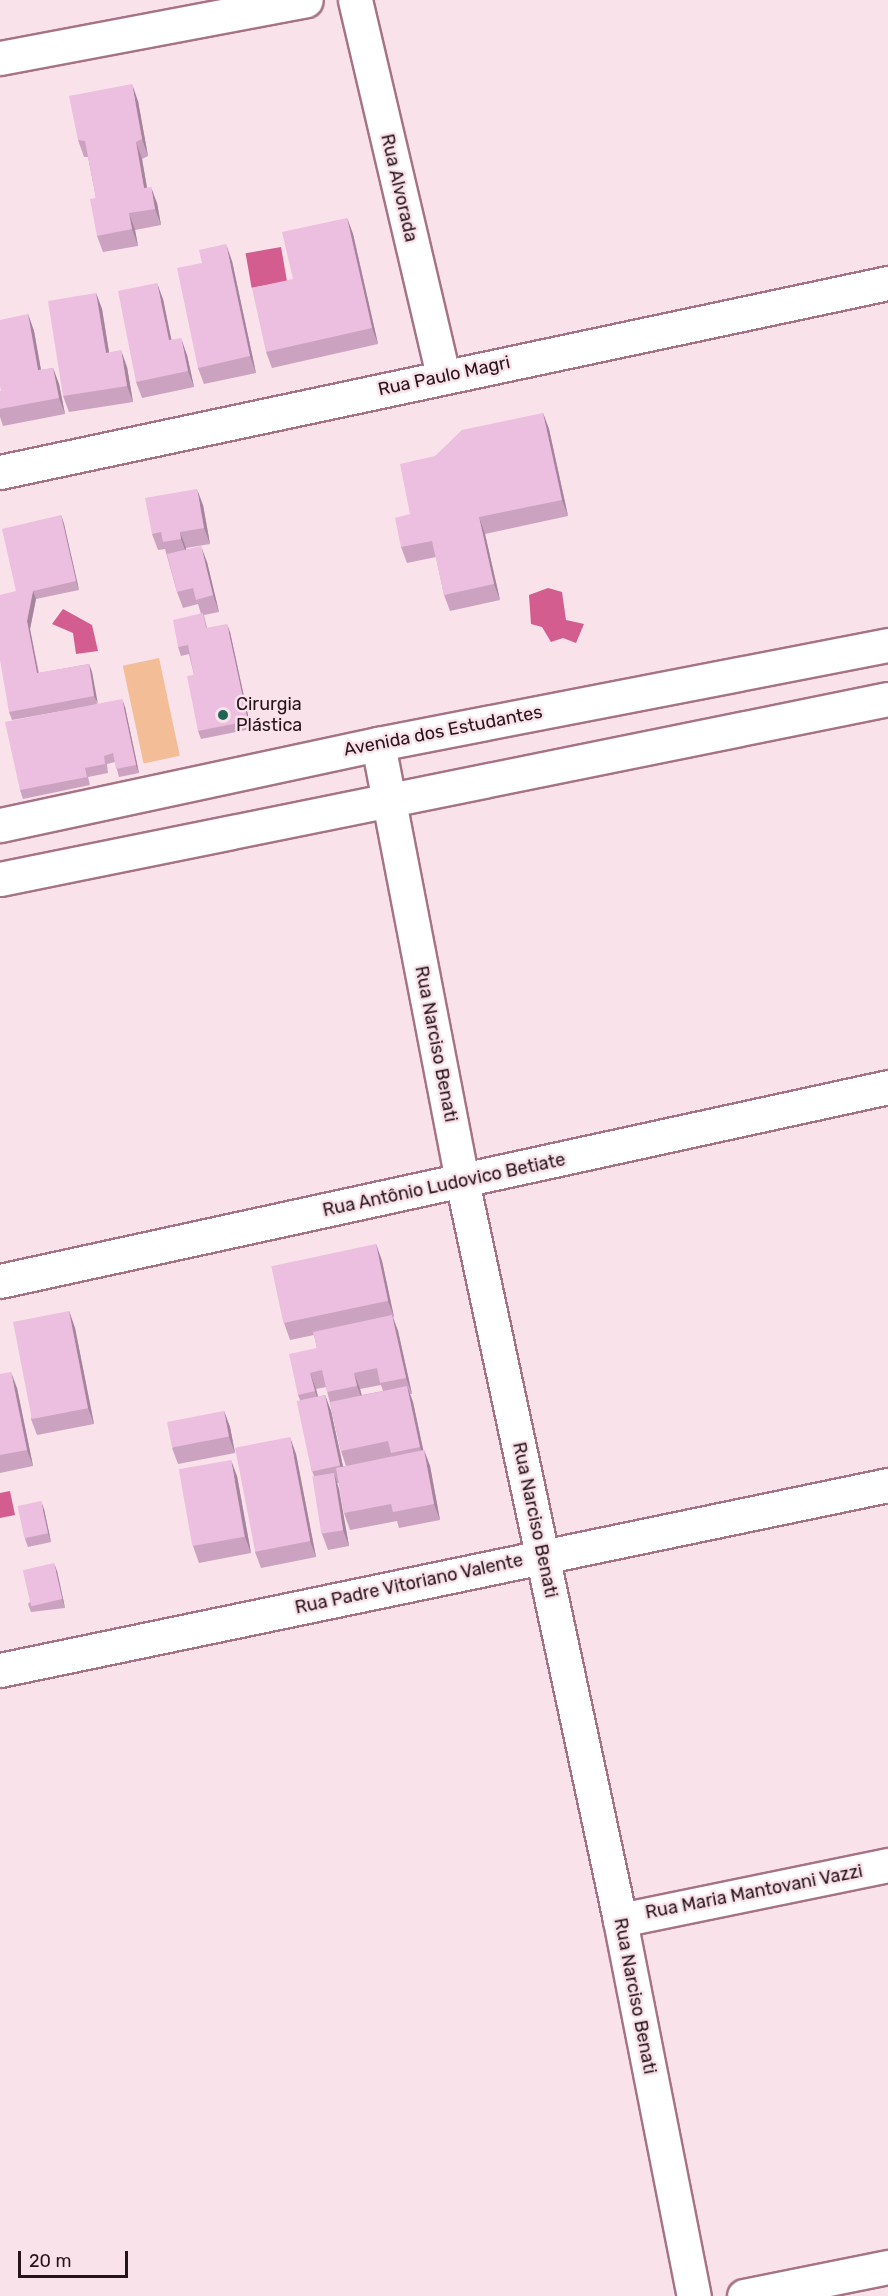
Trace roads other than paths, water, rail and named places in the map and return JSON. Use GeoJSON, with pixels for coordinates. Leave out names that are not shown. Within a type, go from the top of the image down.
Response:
{"type":"FeatureCollection","features":[{"type":"Feature","properties":{"kind":"street"},"geometry":{"type":"LineString","coordinates":[[0,58],[306,0]]}},
{"type":"Feature","properties":{"kind":"street","name":"Rua Alvorada"},"geometry":{"type":"LineString","coordinates":[[355,0],[443,376]]}},
{"type":"Feature","properties":{"kind":"street","name":"Rua Paulo Magri"},"geometry":{"type":"LineString","coordinates":[[0,472],[888,283]]}},
{"type":"Feature","properties":{"kind":"street","name":"Avenida dos Estudantes"},"geometry":{"type":"LineString","coordinates":[[0,825],[378,744],[888,645]]}},
{"type":"Feature","properties":{"kind":"street"},"geometry":{"type":"LineString","coordinates":[[0,879],[888,699]]}},
{"type":"Feature","properties":{"kind":"street","name":"Rua Narciso Benati"},"geometry":{"type":"LineString","coordinates":[[378,744],[462,1181],[620,1920],[694,2296]]}},
{"type":"Feature","properties":{"kind":"street","name":"Rua Antônio Ludovico Betiate"},"geometry":{"type":"LineString","coordinates":[[0,1281],[888,1087]]}},
{"type":"Feature","properties":{"kind":"street","name":"Rua Padre Vitoriano Valente"},"geometry":{"type":"LineString","coordinates":[[0,1670],[888,1485]]}},
{"type":"Feature","properties":{"kind":"street","name":"Rua Maria Mantovani Vazzi"},"geometry":{"type":"LineString","coordinates":[[620,1920],[888,1865]]}},
{"type":"Feature","properties":{"kind":"street"},"geometry":{"type":"LineString","coordinates":[[744,2296],[888,2267]]}},
{"type":"Feature","properties":{"kind":"place","name":"Cirurgia Plástica"},"geometry":{"type":"Point","coordinates":[223,715]}}]}
